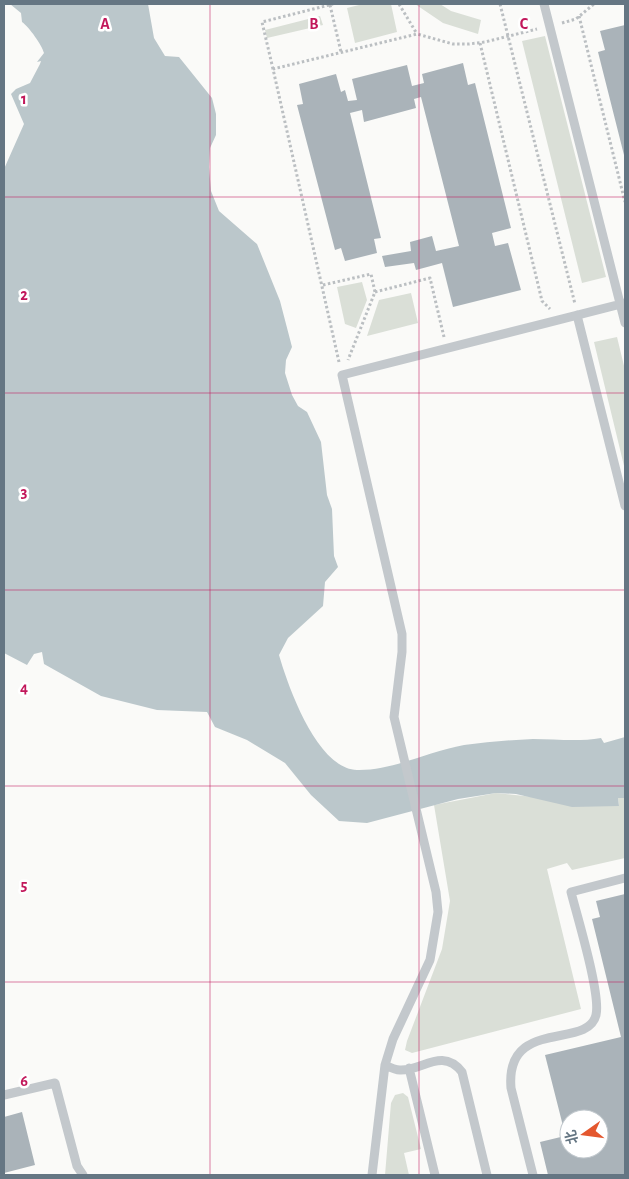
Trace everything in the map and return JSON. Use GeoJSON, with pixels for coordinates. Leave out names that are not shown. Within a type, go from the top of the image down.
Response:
{"type":"FeatureCollection","features":[{"type":"Feature","properties":{"kind":"lane"},"geometry":{"type":"LineString","coordinates":[[544,4],[623,304],[625,323]]}},
{"type":"Feature","properties":{"kind":"lane"},"geometry":{"type":"LineString","coordinates":[[372,1175],[385,1065],[393,1039],[430,960],[435,929],[436,892],[394,717],[402,652],[402,634],[342,375],[623,304]]}},
{"type":"Feature","properties":{"kind":"lane"},"geometry":{"type":"LineString","coordinates":[[578,315],[625,506]]}},
{"type":"Feature","properties":{"kind":"lane"},"geometry":{"type":"LineString","coordinates":[[533,1175],[511,1088],[510,1074],[513,1064],[526,1047],[536,1042],[584,1029],[592,1024],[596,1016],[595,990],[571,892],[625,878]]}},
{"type":"Feature","properties":{"kind":"lane"},"geometry":{"type":"LineString","coordinates":[[385,1065],[400,1070],[444,1061],[455,1063],[462,1072],[487,1175]]}},
{"type":"Feature","properties":{"kind":"lane"},"geometry":{"type":"LineString","coordinates":[[409,1068],[435,1175]]}},
{"type":"Feature","properties":{"kind":"lane"},"geometry":{"type":"LineString","coordinates":[[4,1095],[55,1083],[78,1166],[83,1175]]}},
{"type":"Feature","properties":{"kind":"path"},"geometry":{"type":"LineString","coordinates":[[341,52],[332,4],[262,22],[342,375]]}},
{"type":"Feature","properties":{"kind":"path"},"geometry":{"type":"LineString","coordinates":[[400,4],[417,34]]}},
{"type":"Feature","properties":{"kind":"path"},"geometry":{"type":"LineString","coordinates":[[500,4],[578,315]]}},
{"type":"Feature","properties":{"kind":"path"},"geometry":{"type":"LineString","coordinates":[[273,69],[417,34],[453,44],[480,43],[550,26],[579,16],[594,4]]}},
{"type":"Feature","properties":{"kind":"path"},"geometry":{"type":"LineString","coordinates":[[579,16],[625,202]]}},
{"type":"Feature","properties":{"kind":"path"},"geometry":{"type":"LineString","coordinates":[[480,43],[542,301],[551,310],[554,322]]}},
{"type":"Feature","properties":{"kind":"path"},"geometry":{"type":"LineString","coordinates":[[323,285],[371,274],[375,292],[342,375]]}},
{"type":"Feature","properties":{"kind":"path"},"geometry":{"type":"LineString","coordinates":[[375,292],[430,278],[446,349]]}},
{"type":"Feature","properties":{"kind":"shaded area"},"geometry":{"type":"Polygon","coordinates":[[[10,4],[148,4],[154,38],[165,56],[179,57],[212,98],[216,114],[216,135],[210,148],[211,191],[219,211],[257,244],[280,301],[292,347],[286,360],[285,373],[292,395],[298,406],[307,412],[321,442],[327,495],[332,509],[334,556],[338,567],[325,582],[323,606],[288,638],[279,655],[297,705],[317,741],[329,756],[343,766],[357,770],[397,764],[464,745],[533,739],[575,740],[601,738],[604,743],[625,737],[625,798],[618,798],[619,806],[572,807],[516,794],[496,793],[458,799],[367,823],[339,821],[311,795],[285,763],[247,740],[215,727],[207,712],[157,710],[101,696],[44,664],[42,652],[34,654],[27,665],[4,653],[4,169],[24,124],[11,94],[16,89],[30,83],[41,61],[37,62],[44,53],[35,36],[22,22],[21,13],[10,4]]]}},
{"type":"Feature","properties":{"kind":"shaded area"},"geometry":{"type":"Polygon","coordinates":[[[363,4],[391,4],[397,32],[355,43],[347,8],[363,4]]]}},
{"type":"Feature","properties":{"kind":"shaded area"},"geometry":{"type":"Polygon","coordinates":[[[415,4],[440,4],[451,11],[481,20],[478,34],[443,23],[415,4]]]}},
{"type":"Feature","properties":{"kind":"shaded area"},"geometry":{"type":"Polygon","coordinates":[[[320,16],[323,25],[267,38],[265,30],[320,16]]]}},
{"type":"Feature","properties":{"kind":"shaded area"},"geometry":{"type":"Polygon","coordinates":[[[545,36],[606,277],[582,283],[522,41],[545,36]]]}},
{"type":"Feature","properties":{"kind":"shaded area"},"geometry":{"type":"Polygon","coordinates":[[[362,282],[367,300],[356,328],[345,324],[337,287],[362,282]]]}},
{"type":"Feature","properties":{"kind":"shaded area"},"geometry":{"type":"Polygon","coordinates":[[[411,293],[418,323],[367,336],[379,300],[411,293]]]}},
{"type":"Feature","properties":{"kind":"shaded area"},"geometry":{"type":"Polygon","coordinates":[[[617,337],[625,370],[625,470],[594,342],[617,337]]]}},
{"type":"Feature","properties":{"kind":"shaded area"},"geometry":{"type":"Polygon","coordinates":[[[496,793],[619,806],[618,798],[625,798],[625,858],[572,870],[567,863],[547,869],[581,1009],[412,1053],[405,1050],[407,1041],[442,949],[450,901],[434,805],[496,793]]]}},
{"type":"Feature","properties":{"kind":"shaded area"},"geometry":{"type":"Polygon","coordinates":[[[403,1093],[408,1097],[421,1149],[404,1153],[409,1175],[385,1175],[391,1103],[395,1095],[403,1093]]]}},
{"type":"Feature","properties":{"kind":"building"},"geometry":{"type":"Polygon","coordinates":[[[625,25],[625,159],[598,52],[605,50],[600,31],[625,25]]]}},
{"type":"Feature","properties":{"kind":"building"},"geometry":{"type":"Polygon","coordinates":[[[463,63],[468,85],[475,83],[511,228],[492,233],[495,246],[508,243],[521,290],[453,307],[442,263],[416,270],[414,263],[385,267],[382,256],[411,251],[410,242],[432,236],[436,251],[459,246],[421,97],[414,99],[416,108],[364,122],[362,110],[350,113],[381,238],[374,239],[377,253],[345,261],[341,248],[335,250],[297,105],[303,104],[299,84],[336,74],[341,92],[345,90],[348,101],[357,100],[352,79],[407,65],[412,86],[424,83],[422,74],[463,63]]]}},
{"type":"Feature","properties":{"kind":"building"},"geometry":{"type":"Polygon","coordinates":[[[625,894],[625,1175],[548,1175],[540,1142],[559,1137],[559,1159],[609,1159],[609,1109],[559,1110],[545,1055],[621,1037],[592,919],[600,917],[596,901],[625,894]]]}},
{"type":"Feature","properties":{"kind":"building"},"geometry":{"type":"Polygon","coordinates":[[[22,1112],[35,1165],[4,1173],[4,1117],[22,1112]]]}}]}
